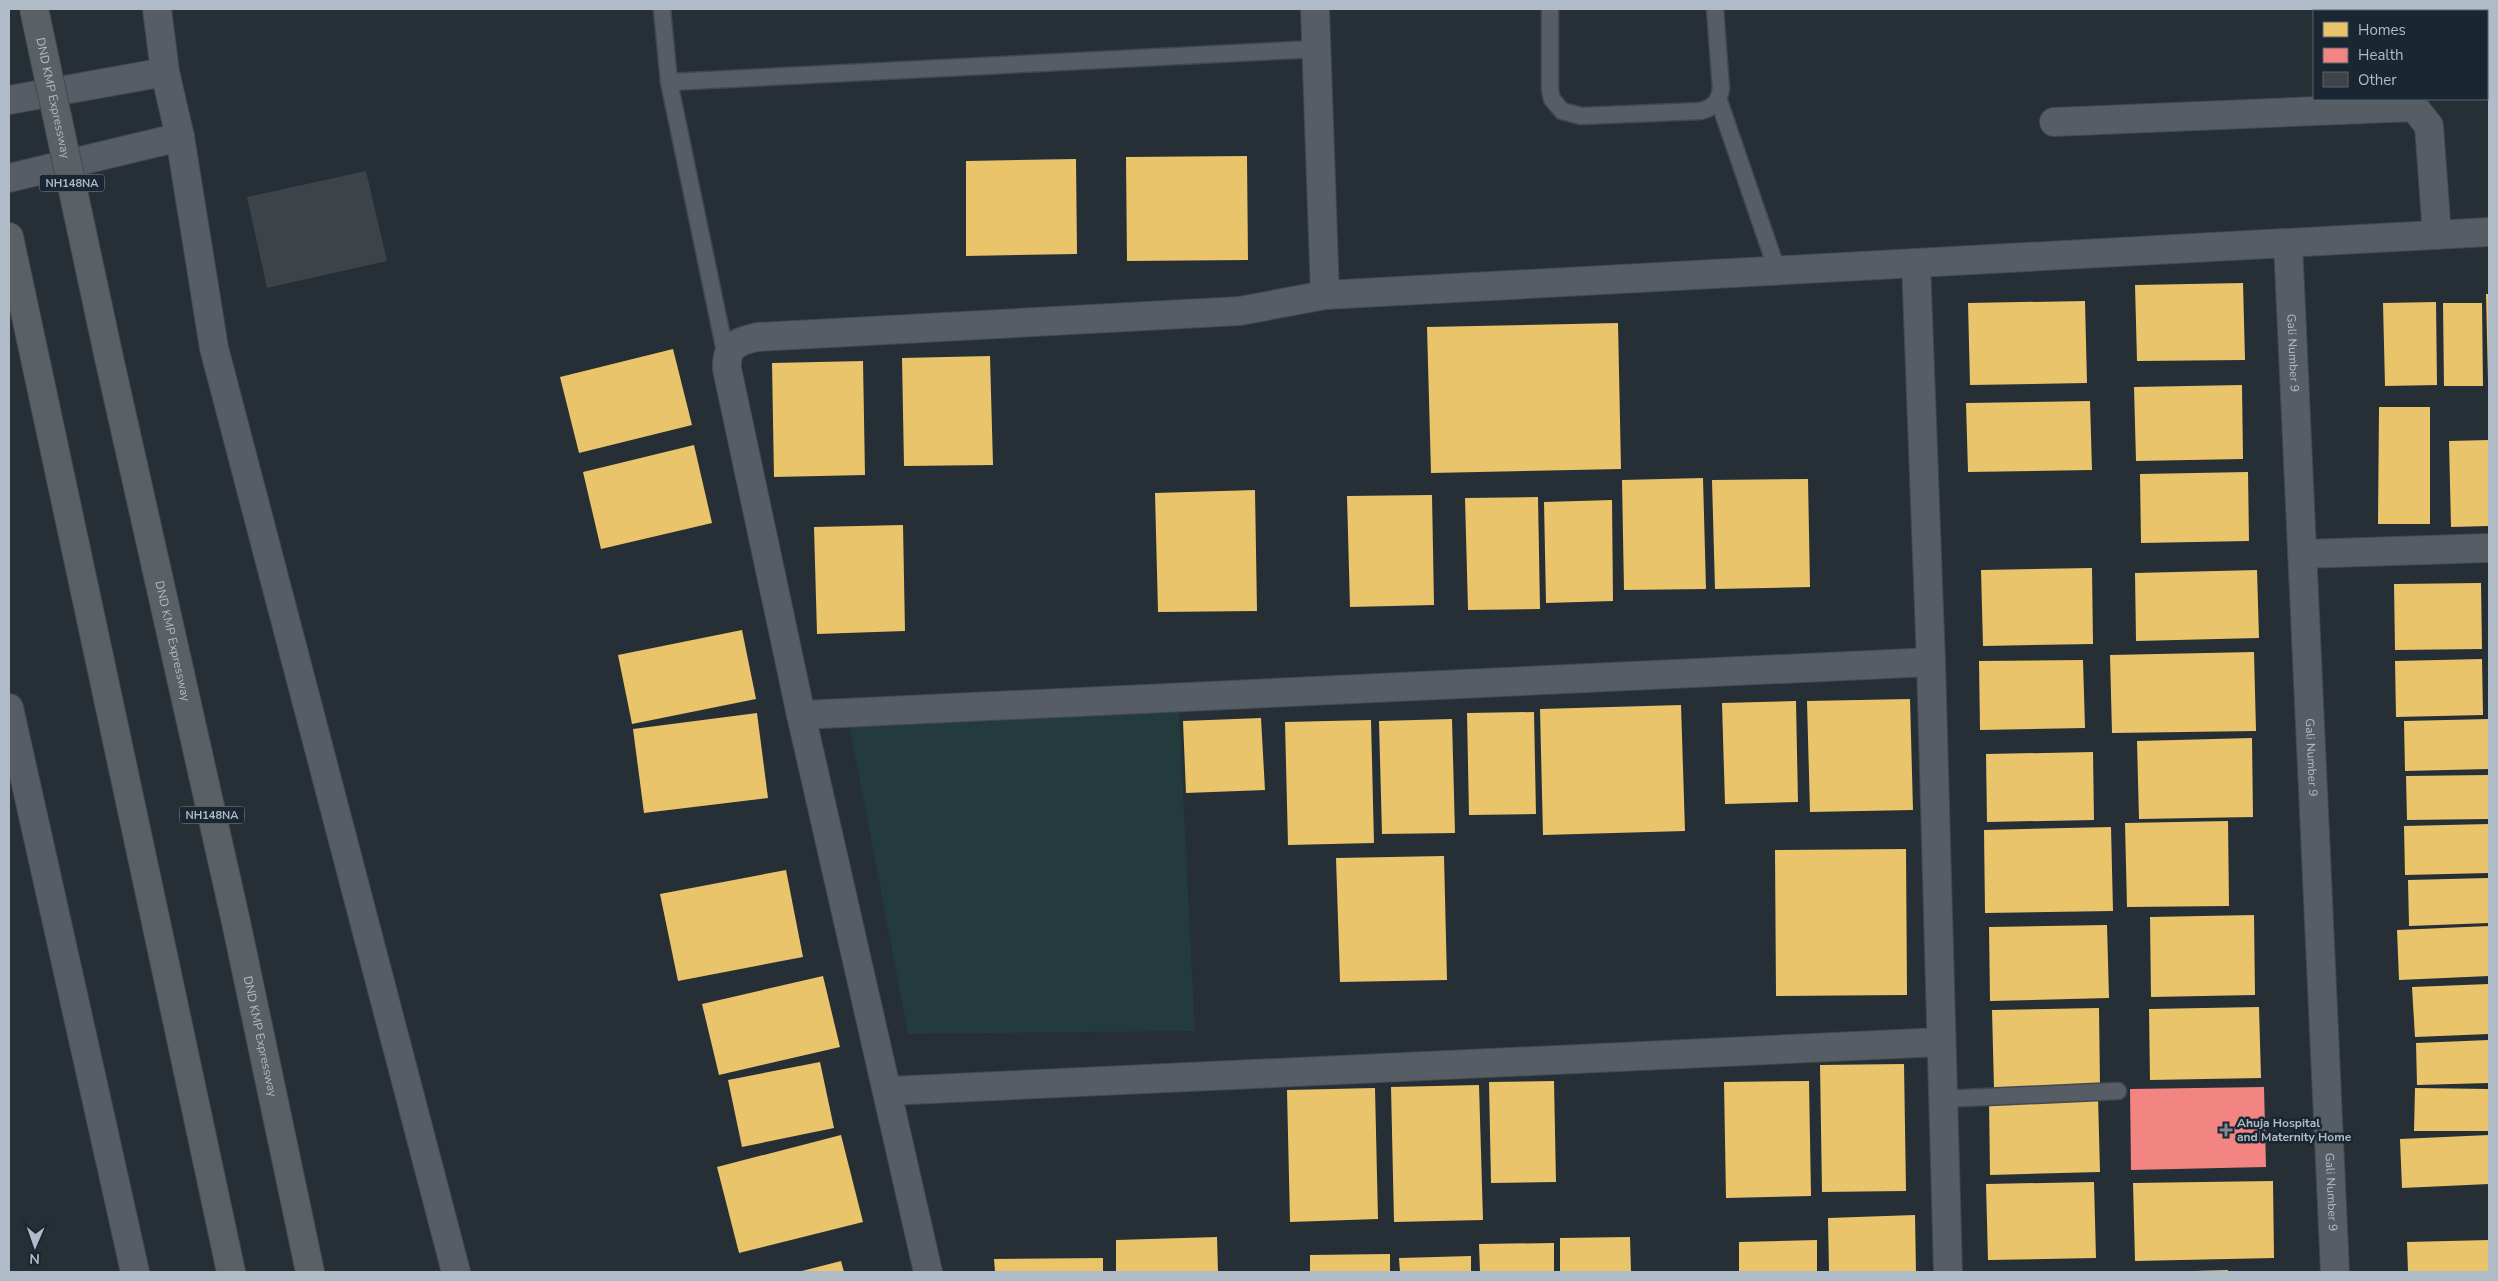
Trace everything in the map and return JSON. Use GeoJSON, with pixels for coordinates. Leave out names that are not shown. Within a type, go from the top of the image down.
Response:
{"type":"FeatureCollection","features":[{"type":"Feature","properties":{"kind":"highway","name":"DND KMP Expressway"},"geometry":{"type":"LineString","coordinates":[[34,9],[111,368],[236,922],[310,1272]]}},
{"type":"Feature","properties":{"kind":"highway"},"geometry":{"type":"LineString","coordinates":[[9,237],[231,1272]]}},
{"type":"Feature","properties":{"kind":"street"},"geometry":{"type":"LineString","coordinates":[[157,9],[165,72],[180,137],[214,348],[456,1272]]}},
{"type":"Feature","properties":{"kind":"street"},"geometry":{"type":"LineString","coordinates":[[1315,9],[1325,295]]}},
{"type":"Feature","properties":{"kind":"street"},"geometry":{"type":"LineString","coordinates":[[9,100],[165,72]]}},
{"type":"Feature","properties":{"kind":"street"},"geometry":{"type":"LineString","coordinates":[[2054,122],[2414,107],[2429,126],[2438,235]]}},
{"type":"Feature","properties":{"kind":"street"},"geometry":{"type":"LineString","coordinates":[[9,178],[180,137]]}},
{"type":"Feature","properties":{"kind":"street"},"geometry":{"type":"LineString","coordinates":[[928,1272],[801,716],[727,369],[726,356],[733,346],[757,337],[1240,311],[1325,295],[2489,232]]}},
{"type":"Feature","properties":{"kind":"street","name":"Gali Number 9"},"geometry":{"type":"LineString","coordinates":[[2288,243],[2335,1272]]}},
{"type":"Feature","properties":{"kind":"street"},"geometry":{"type":"LineString","coordinates":[[1916,263],[1931,662],[1948,1272]]}},
{"type":"Feature","properties":{"kind":"street"},"geometry":{"type":"LineString","coordinates":[[2302,554],[2489,548]]}},
{"type":"Feature","properties":{"kind":"street"},"geometry":{"type":"LineString","coordinates":[[801,716],[1931,662]]}},
{"type":"Feature","properties":{"kind":"street"},"geometry":{"type":"LineString","coordinates":[[9,708],[135,1272]]}},
{"type":"Feature","properties":{"kind":"street"},"geometry":{"type":"LineString","coordinates":[[888,1091],[1941,1042]]}},
{"type":"Feature","properties":{"kind":"lane"},"geometry":{"type":"LineString","coordinates":[[662,9],[669,82],[726,356]]}},
{"type":"Feature","properties":{"kind":"lane"},"geometry":{"type":"LineString","coordinates":[[1550,9],[1550,90],[1552,99],[1562,112],[1582,116],[1701,111],[1712,108],[1719,101]]}},
{"type":"Feature","properties":{"kind":"lane"},"geometry":{"type":"LineString","coordinates":[[1715,9],[1721,89],[1719,101],[1777,270]]}},
{"type":"Feature","properties":{"kind":"lane"},"geometry":{"type":"LineString","coordinates":[[669,82],[1316,49]]}},
{"type":"Feature","properties":{"kind":"lane"},"geometry":{"type":"LineString","coordinates":[[1943,1099],[2118,1091]]}},
{"type":"Feature","properties":{"kind":"green space"},"geometry":{"type":"Polygon","coordinates":[[[1179,710],[1195,1031],[908,1034],[848,718],[1179,710]]]}},
{"type":"Feature","properties":{"kind":"building: Homes"},"geometry":{"type":"Polygon","coordinates":[[[1247,156],[1248,260],[1127,261],[1126,157],[1247,156]]]}},
{"type":"Feature","properties":{"kind":"building: Homes"},"geometry":{"type":"Polygon","coordinates":[[[1076,159],[1077,254],[966,256],[966,161],[1076,159]]]}},
{"type":"Feature","properties":{"kind":"building: Homes"},"geometry":{"type":"Polygon","coordinates":[[[2243,283],[2245,360],[2137,361],[2135,285],[2243,283]]]}},
{"type":"Feature","properties":{"kind":"building: Homes"},"geometry":{"type":"Polygon","coordinates":[[[2486,294],[2489,294],[2489,381],[2488,381],[2486,294]]]}},
{"type":"Feature","properties":{"kind":"building: Homes"},"geometry":{"type":"Polygon","coordinates":[[[2085,301],[2087,383],[1970,385],[1968,303],[2085,301]]]}},
{"type":"Feature","properties":{"kind":"building: Homes"},"geometry":{"type":"Polygon","coordinates":[[[2436,302],[2437,385],[2385,386],[2383,303],[2436,302]]]}},
{"type":"Feature","properties":{"kind":"building: Homes"},"geometry":{"type":"Polygon","coordinates":[[[2443,303],[2482,303],[2483,386],[2444,386],[2443,303]]]}},
{"type":"Feature","properties":{"kind":"building: Homes"},"geometry":{"type":"Polygon","coordinates":[[[1618,323],[1621,469],[1431,473],[1427,327],[1618,323]]]}},
{"type":"Feature","properties":{"kind":"building: Homes"},"geometry":{"type":"Polygon","coordinates":[[[673,349],[692,425],[579,453],[560,377],[673,349]]]}},
{"type":"Feature","properties":{"kind":"building: Homes"},"geometry":{"type":"Polygon","coordinates":[[[990,356],[993,465],[904,466],[902,358],[990,356]]]}},
{"type":"Feature","properties":{"kind":"building: Homes"},"geometry":{"type":"Polygon","coordinates":[[[863,361],[865,475],[774,477],[772,363],[863,361]]]}},
{"type":"Feature","properties":{"kind":"building: Homes"},"geometry":{"type":"Polygon","coordinates":[[[2242,385],[2243,459],[2136,461],[2134,387],[2242,385]]]}},
{"type":"Feature","properties":{"kind":"building: Homes"},"geometry":{"type":"Polygon","coordinates":[[[2090,401],[2092,470],[1968,472],[1966,403],[2090,401]]]}},
{"type":"Feature","properties":{"kind":"building: Homes"},"geometry":{"type":"Polygon","coordinates":[[[2379,407],[2430,407],[2430,524],[2378,524],[2379,407]]]}},
{"type":"Feature","properties":{"kind":"building: Homes"},"geometry":{"type":"Polygon","coordinates":[[[2489,440],[2489,526],[2451,527],[2449,441],[2489,440]]]}},
{"type":"Feature","properties":{"kind":"building: Homes"},"geometry":{"type":"Polygon","coordinates":[[[694,445],[712,523],[601,549],[583,472],[694,445]]]}},
{"type":"Feature","properties":{"kind":"building: Homes"},"geometry":{"type":"Polygon","coordinates":[[[2248,472],[2249,541],[2141,543],[2140,474],[2248,472]]]}},
{"type":"Feature","properties":{"kind":"building: Homes"},"geometry":{"type":"Polygon","coordinates":[[[1703,478],[1706,589],[1624,590],[1622,480],[1703,478]]]}},
{"type":"Feature","properties":{"kind":"building: Homes"},"geometry":{"type":"Polygon","coordinates":[[[1808,479],[1810,587],[1715,589],[1712,480],[1808,479]]]}},
{"type":"Feature","properties":{"kind":"building: Homes"},"geometry":{"type":"Polygon","coordinates":[[[1255,490],[1257,611],[1158,612],[1155,493],[1255,490]]]}},
{"type":"Feature","properties":{"kind":"building: Homes"},"geometry":{"type":"Polygon","coordinates":[[[1432,495],[1434,605],[1350,607],[1347,496],[1432,495]]]}},
{"type":"Feature","properties":{"kind":"building: Homes"},"geometry":{"type":"Polygon","coordinates":[[[1538,497],[1540,609],[1468,610],[1465,498],[1538,497]]]}},
{"type":"Feature","properties":{"kind":"building: Homes"},"geometry":{"type":"Polygon","coordinates":[[[1612,500],[1613,601],[1546,603],[1544,502],[1612,500]]]}},
{"type":"Feature","properties":{"kind":"building: Homes"},"geometry":{"type":"Polygon","coordinates":[[[903,525],[905,631],[817,634],[814,527],[903,525]]]}},
{"type":"Feature","properties":{"kind":"building: Homes"},"geometry":{"type":"Polygon","coordinates":[[[2092,568],[2093,644],[1983,646],[1981,570],[2092,568]]]}},
{"type":"Feature","properties":{"kind":"building: Homes"},"geometry":{"type":"Polygon","coordinates":[[[2257,570],[2259,638],[2136,641],[2135,573],[2257,570]]]}},
{"type":"Feature","properties":{"kind":"building: Homes"},"geometry":{"type":"Polygon","coordinates":[[[2481,583],[2482,649],[2395,650],[2394,584],[2481,583]]]}},
{"type":"Feature","properties":{"kind":"building: Homes"},"geometry":{"type":"Polygon","coordinates":[[[742,630],[756,699],[632,724],[618,655],[742,630]]]}},
{"type":"Feature","properties":{"kind":"building: Homes"},"geometry":{"type":"Polygon","coordinates":[[[2254,652],[2256,731],[2112,733],[2110,655],[2254,652]]]}},
{"type":"Feature","properties":{"kind":"building: Homes"},"geometry":{"type":"Polygon","coordinates":[[[2482,659],[2483,715],[2396,717],[2395,661],[2482,659]]]}},
{"type":"Feature","properties":{"kind":"building: Homes"},"geometry":{"type":"Polygon","coordinates":[[[2083,660],[2085,728],[1980,730],[1979,661],[2083,660]]]}},
{"type":"Feature","properties":{"kind":"building: Homes"},"geometry":{"type":"Polygon","coordinates":[[[1910,699],[1913,810],[1810,812],[1807,701],[1910,699]]]}},
{"type":"Feature","properties":{"kind":"building: Homes"},"geometry":{"type":"Polygon","coordinates":[[[1796,701],[1798,802],[1725,804],[1722,703],[1796,701]]]}},
{"type":"Feature","properties":{"kind":"building: Homes"},"geometry":{"type":"Polygon","coordinates":[[[1681,705],[1685,831],[1543,835],[1540,709],[1681,705]]]}},
{"type":"Feature","properties":{"kind":"building: Homes"},"geometry":{"type":"Polygon","coordinates":[[[1534,712],[1536,814],[1469,815],[1467,713],[1534,712]]]}},
{"type":"Feature","properties":{"kind":"building: Homes"},"geometry":{"type":"Polygon","coordinates":[[[757,713],[768,798],[644,813],[633,729],[757,713]]]}},
{"type":"Feature","properties":{"kind":"building: Homes"},"geometry":{"type":"Polygon","coordinates":[[[1261,718],[1265,790],[1186,793],[1183,721],[1261,718]]]}},
{"type":"Feature","properties":{"kind":"building: Homes"},"geometry":{"type":"Polygon","coordinates":[[[1452,719],[1455,833],[1382,834],[1379,721],[1452,719]]]}},
{"type":"Feature","properties":{"kind":"building: Homes"},"geometry":{"type":"Polygon","coordinates":[[[2489,719],[2489,769],[2405,771],[2404,721],[2489,719]]]}},
{"type":"Feature","properties":{"kind":"building: Homes"},"geometry":{"type":"Polygon","coordinates":[[[1371,720],[1374,843],[1288,845],[1285,722],[1371,720]]]}},
{"type":"Feature","properties":{"kind":"building: Homes"},"geometry":{"type":"Polygon","coordinates":[[[2252,738],[2253,817],[2139,819],[2137,741],[2252,738]]]}},
{"type":"Feature","properties":{"kind":"building: Homes"},"geometry":{"type":"Polygon","coordinates":[[[2093,752],[2094,820],[1987,822],[1986,754],[2093,752]]]}},
{"type":"Feature","properties":{"kind":"building: Homes"},"geometry":{"type":"Polygon","coordinates":[[[2489,775],[2489,819],[2407,820],[2406,776],[2489,775]]]}},
{"type":"Feature","properties":{"kind":"building: Homes"},"geometry":{"type":"Polygon","coordinates":[[[2228,821],[2229,906],[2127,907],[2125,823],[2228,821]]]}},
{"type":"Feature","properties":{"kind":"building: Homes"},"geometry":{"type":"Polygon","coordinates":[[[2489,824],[2489,873],[2405,875],[2404,826],[2489,824]]]}},
{"type":"Feature","properties":{"kind":"building: Homes"},"geometry":{"type":"Polygon","coordinates":[[[2111,827],[2113,911],[1985,913],[1984,830],[2111,827]]]}},
{"type":"Feature","properties":{"kind":"building: Homes"},"geometry":{"type":"Polygon","coordinates":[[[1906,849],[1907,995],[1776,996],[1775,850],[1906,849]]]}},
{"type":"Feature","properties":{"kind":"building: Homes"},"geometry":{"type":"Polygon","coordinates":[[[1444,856],[1447,980],[1340,982],[1336,858],[1444,856]]]}},
{"type":"Feature","properties":{"kind":"building: Homes"},"geometry":{"type":"Polygon","coordinates":[[[786,870],[803,957],[678,981],[660,894],[786,870]]]}},
{"type":"Feature","properties":{"kind":"building: Homes"},"geometry":{"type":"Polygon","coordinates":[[[2489,878],[2489,923],[2409,926],[2408,880],[2489,878]]]}},
{"type":"Feature","properties":{"kind":"building: Homes"},"geometry":{"type":"Polygon","coordinates":[[[2254,915],[2255,995],[2151,997],[2150,917],[2254,915]]]}},
{"type":"Feature","properties":{"kind":"building: Homes"},"geometry":{"type":"Polygon","coordinates":[[[2107,925],[2109,998],[1990,1001],[1989,927],[2107,925]]]}},
{"type":"Feature","properties":{"kind":"building: Homes"},"geometry":{"type":"Polygon","coordinates":[[[2489,926],[2489,976],[2399,980],[2397,930],[2489,926]]]}},
{"type":"Feature","properties":{"kind":"building: Homes"},"geometry":{"type":"Polygon","coordinates":[[[823,976],[840,1047],[719,1075],[702,1004],[823,976]]]}},
{"type":"Feature","properties":{"kind":"building: Homes"},"geometry":{"type":"Polygon","coordinates":[[[2489,984],[2489,1034],[2415,1037],[2412,987],[2489,984]]]}},
{"type":"Feature","properties":{"kind":"building: Homes"},"geometry":{"type":"Polygon","coordinates":[[[2259,1007],[2261,1078],[2150,1080],[2149,1009],[2259,1007]]]}},
{"type":"Feature","properties":{"kind":"building: Homes"},"geometry":{"type":"Polygon","coordinates":[[[2099,1008],[2100,1086],[1994,1088],[1992,1010],[2099,1008]]]}},
{"type":"Feature","properties":{"kind":"building: Homes"},"geometry":{"type":"Polygon","coordinates":[[[2489,1040],[2489,1083],[2417,1085],[2416,1043],[2489,1040]]]}},
{"type":"Feature","properties":{"kind":"building: Homes"},"geometry":{"type":"Polygon","coordinates":[[[820,1062],[834,1128],[742,1147],[728,1080],[820,1062]]]}},
{"type":"Feature","properties":{"kind":"building: Homes"},"geometry":{"type":"Polygon","coordinates":[[[1904,1064],[1906,1191],[1822,1192],[1820,1065],[1904,1064]]]}},
{"type":"Feature","properties":{"kind":"building: Homes"},"geometry":{"type":"Polygon","coordinates":[[[1554,1081],[1556,1182],[1491,1183],[1489,1082],[1554,1081]]]}},
{"type":"Feature","properties":{"kind":"building: Homes"},"geometry":{"type":"Polygon","coordinates":[[[1809,1081],[1811,1196],[1726,1198],[1724,1082],[1809,1081]]]}},
{"type":"Feature","properties":{"kind":"building: Homes"},"geometry":{"type":"Polygon","coordinates":[[[1479,1085],[1483,1220],[1394,1222],[1391,1087],[1479,1085]]]}},
{"type":"Feature","properties":{"kind":"building: Homes"},"geometry":{"type":"Polygon","coordinates":[[[1375,1088],[1378,1219],[1290,1222],[1287,1090],[1375,1088]]]}},
{"type":"Feature","properties":{"kind":"building: Homes"},"geometry":{"type":"Polygon","coordinates":[[[2415,1088],[2489,1089],[2489,1131],[2414,1131],[2415,1088]]]}},
{"type":"Feature","properties":{"kind":"building: Homes"},"geometry":{"type":"Polygon","coordinates":[[[2098,1097],[2100,1172],[1990,1175],[1989,1099],[2098,1097]]]}},
{"type":"Feature","properties":{"kind":"building: Homes"},"geometry":{"type":"Polygon","coordinates":[[[841,1135],[863,1222],[739,1253],[717,1167],[841,1135]]]}},
{"type":"Feature","properties":{"kind":"building: Homes"},"geometry":{"type":"Polygon","coordinates":[[[2489,1135],[2489,1184],[2402,1188],[2400,1139],[2489,1135]]]}},
{"type":"Feature","properties":{"kind":"building: Homes"},"geometry":{"type":"Polygon","coordinates":[[[2273,1181],[2274,1258],[2135,1261],[2133,1183],[2273,1181]]]}},
{"type":"Feature","properties":{"kind":"building: Homes"},"geometry":{"type":"Polygon","coordinates":[[[2094,1182],[2096,1258],[1988,1260],[1986,1184],[2094,1182]]]}},
{"type":"Feature","properties":{"kind":"building: Homes"},"geometry":{"type":"Polygon","coordinates":[[[1915,1215],[1916,1272],[1829,1272],[1828,1218],[1915,1215]]]}},
{"type":"Feature","properties":{"kind":"building: Homes"},"geometry":{"type":"Polygon","coordinates":[[[1217,1237],[1218,1272],[1116,1272],[1116,1240],[1217,1237]]]}},
{"type":"Feature","properties":{"kind":"building: Homes"},"geometry":{"type":"Polygon","coordinates":[[[1630,1237],[1631,1272],[1560,1272],[1560,1238],[1630,1237]]]}},
{"type":"Feature","properties":{"kind":"building: Homes"},"geometry":{"type":"Polygon","coordinates":[[[1817,1240],[1817,1272],[1739,1272],[1739,1242],[1817,1240]]]}},
{"type":"Feature","properties":{"kind":"building: Homes"},"geometry":{"type":"Polygon","coordinates":[[[2489,1240],[2489,1272],[2408,1272],[2407,1242],[2489,1240]]]}},
{"type":"Feature","properties":{"kind":"building: Homes"},"geometry":{"type":"Polygon","coordinates":[[[1554,1243],[1554,1272],[1480,1272],[1479,1244],[1554,1243]]]}},
{"type":"Feature","properties":{"kind":"building: Homes"},"geometry":{"type":"Polygon","coordinates":[[[1390,1254],[1390,1272],[1310,1272],[1310,1255],[1390,1254]]]}},
{"type":"Feature","properties":{"kind":"building: Homes"},"geometry":{"type":"Polygon","coordinates":[[[1471,1256],[1471,1272],[1400,1272],[1399,1258],[1471,1256]]]}},
{"type":"Feature","properties":{"kind":"building: Homes"},"geometry":{"type":"Polygon","coordinates":[[[1103,1258],[1103,1272],[995,1272],[994,1259],[1103,1258]]]}},
{"type":"Feature","properties":{"kind":"building: Homes"},"geometry":{"type":"Polygon","coordinates":[[[841,1261],[844,1272],[798,1272],[841,1261]]]}},
{"type":"Feature","properties":{"kind":"building: Homes"},"geometry":{"type":"Polygon","coordinates":[[[2228,1270],[2228,1272],[2194,1272],[2194,1271],[2228,1270]]]}},
{"type":"Feature","properties":{"kind":"building: Health"},"geometry":{"type":"Polygon","coordinates":[[[2264,1087],[2266,1167],[2131,1170],[2130,1089],[2264,1087]]]}},
{"type":"Feature","properties":{"kind":"building: Other"},"geometry":{"type":"Polygon","coordinates":[[[366,171],[387,261],[267,288],[247,197],[366,171]]]}},
{"type":"Feature","properties":{"kind":"place","name":"Ahuja Hospital and Maternity Home"},"geometry":{"type":"Point","coordinates":[2226,1130]}}]}
